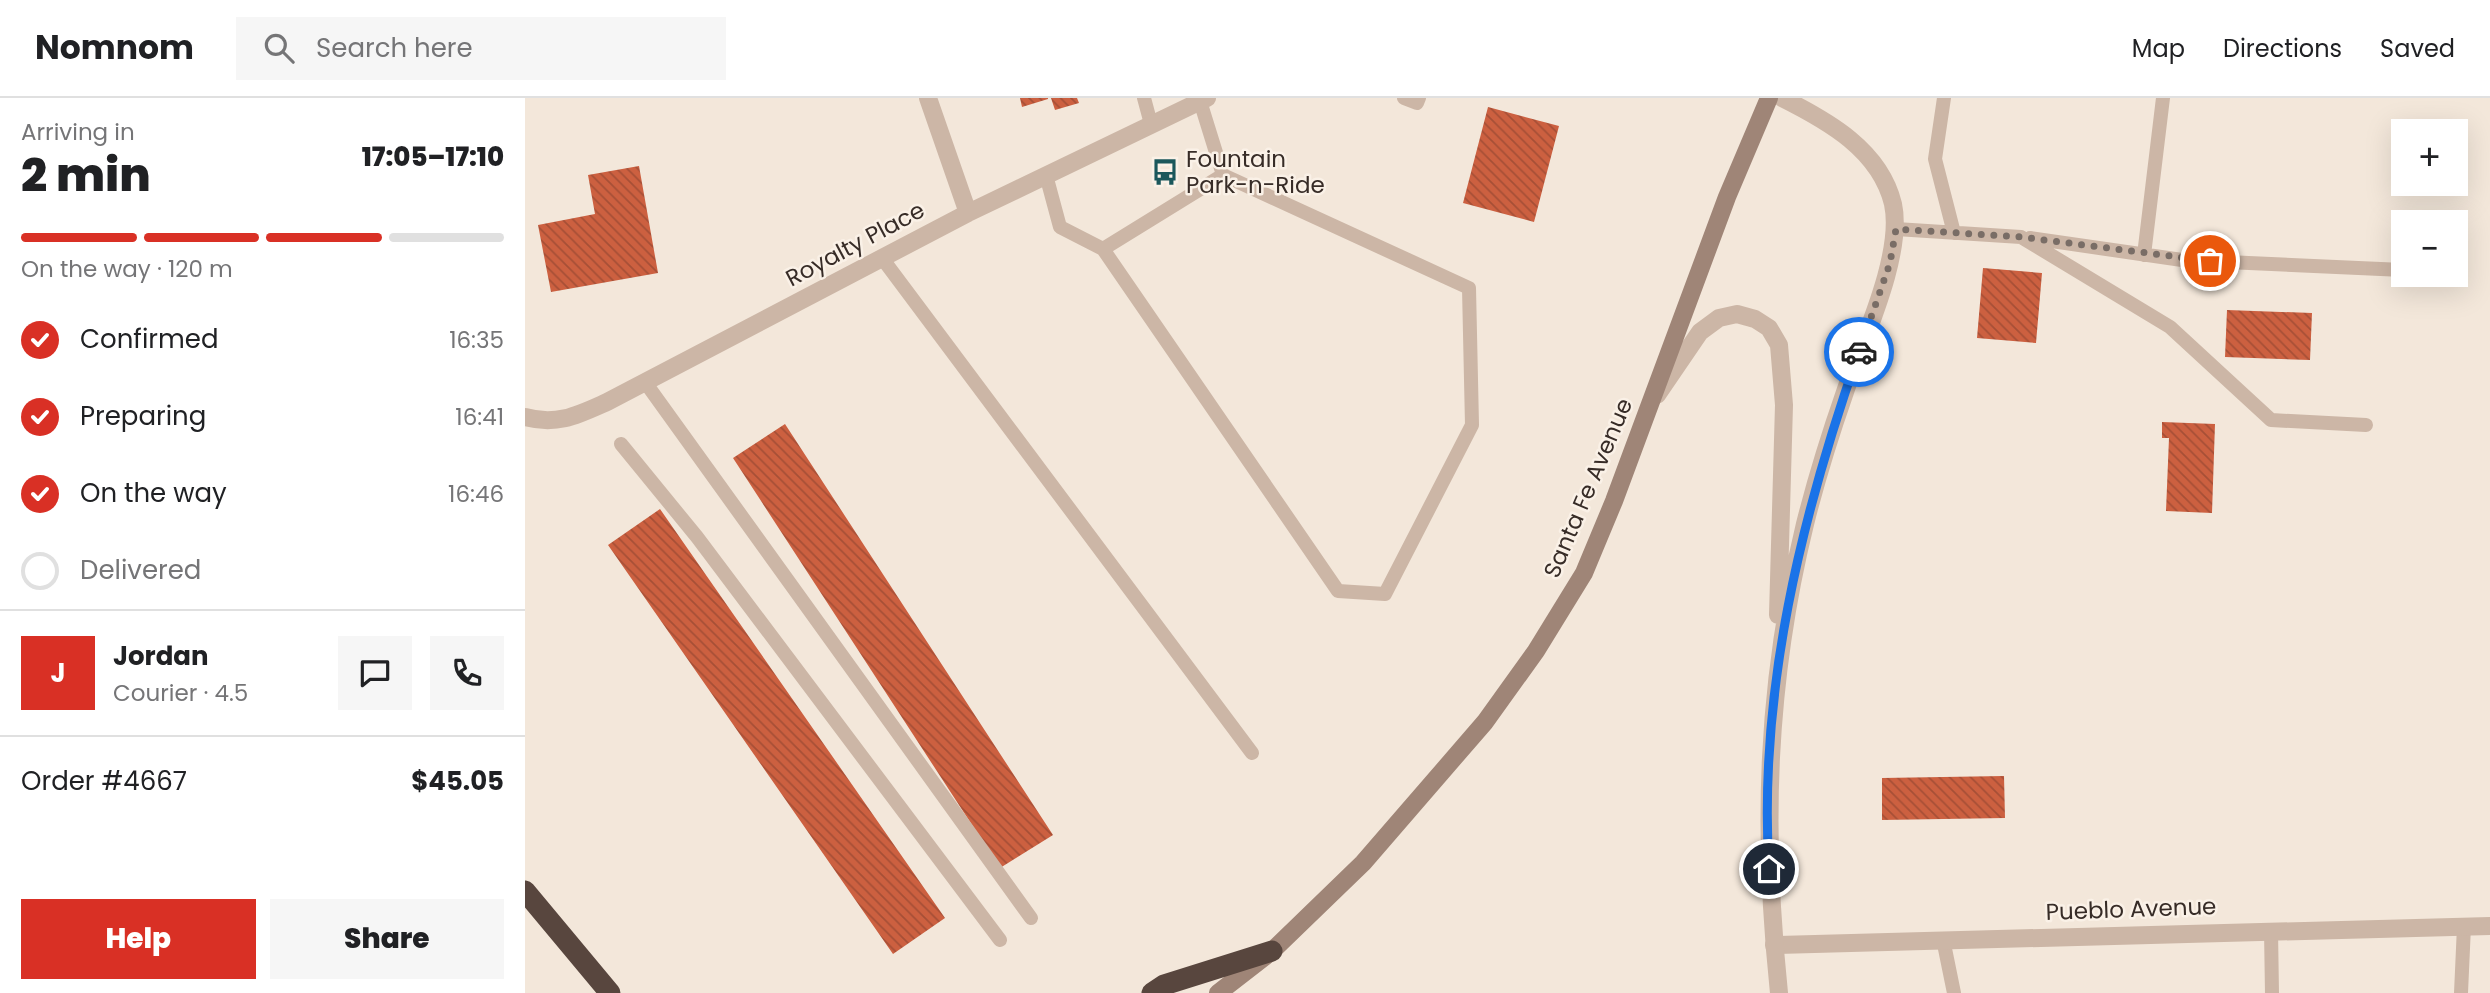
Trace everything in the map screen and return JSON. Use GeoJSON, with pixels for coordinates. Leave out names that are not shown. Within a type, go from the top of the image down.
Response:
{"type":"FeatureCollection","features":[{"type":"Feature","properties":{"kind":"highway"},"geometry":{"type":"LineString","coordinates":[[525,891],[610,993]]}},
{"type":"Feature","properties":{"kind":"highway"},"geometry":{"type":"LineString","coordinates":[[1152,993],[1164,985],[1272,951]]}},
{"type":"Feature","properties":{"kind":"main road","name":"Santa Fe Avenue"},"geometry":{"type":"LineString","coordinates":[[1218,993],[1272,951],[1363,863],[1485,722],[1536,651],[1584,573],[1651,404],[1727,197],[1769,98]]}},
{"type":"Feature","properties":{"kind":"street"},"geometry":{"type":"LineString","coordinates":[[928,98],[968,213]]}},
{"type":"Feature","properties":{"kind":"street"},"geometry":{"type":"LineString","coordinates":[[1779,993],[1767,831],[1768,770],[1778,672],[1805,524],[1833,425],[1890,263],[1896,229],[1892,203],[1882,177],[1860,148],[1822,118],[1782,98]]}},
{"type":"Feature","properties":{"kind":"street","name":"Royalty Place"},"geometry":{"type":"LineString","coordinates":[[525,417],[545,423],[571,419],[968,213],[1204,100]]}},
{"type":"Feature","properties":{"kind":"street"},"geometry":{"type":"LineString","coordinates":[[1651,404],[1700,332],[1719,318],[1737,314],[1755,319],[1769,328],[1779,345],[1784,405],[1778,672]]}},
{"type":"Feature","properties":{"kind":"street","name":"Pueblo Avenue"},"geometry":{"type":"LineString","coordinates":[[1774,945],[2490,926]]}},
{"type":"Feature","properties":{"kind":"lane"},"geometry":{"type":"LineString","coordinates":[[1144,98],[1151,124]]}},
{"type":"Feature","properties":{"kind":"lane"},"geometry":{"type":"LineString","coordinates":[[1404,98],[1417,103],[1419,98]]}},
{"type":"Feature","properties":{"kind":"lane"},"geometry":{"type":"LineString","coordinates":[[1944,98],[1935,159],[1954,233]]}},
{"type":"Feature","properties":{"kind":"lane"},"geometry":{"type":"LineString","coordinates":[[2144,255],[2163,98]]}},
{"type":"Feature","properties":{"kind":"lane"},"geometry":{"type":"LineString","coordinates":[[1204,100],[1223,175]]}},
{"type":"Feature","properties":{"kind":"lane"},"geometry":{"type":"LineString","coordinates":[[1046,175],[1060,227],[1103,249],[1338,591],[1385,594],[1472,425],[1469,288],[1223,175]]}},
{"type":"Feature","properties":{"kind":"lane"},"geometry":{"type":"LineString","coordinates":[[1103,249],[1223,175]]}},
{"type":"Feature","properties":{"kind":"lane"},"geometry":{"type":"LineString","coordinates":[[1896,229],[2021,237],[2182,260],[2391,269]]}},
{"type":"Feature","properties":{"kind":"lane"},"geometry":{"type":"LineString","coordinates":[[2021,237],[2170,327],[2271,420],[2366,425]]}},
{"type":"Feature","properties":{"kind":"lane"},"geometry":{"type":"LineString","coordinates":[[882,258],[1252,753]]}},
{"type":"Feature","properties":{"kind":"lane"},"geometry":{"type":"LineString","coordinates":[[645,382],[1031,918]]}},
{"type":"Feature","properties":{"kind":"lane"},"geometry":{"type":"LineString","coordinates":[[621,444],[697,537],[1000,940]]}},
{"type":"Feature","properties":{"kind":"lane"},"geometry":{"type":"LineString","coordinates":[[2461,993],[2463,926]]}},
{"type":"Feature","properties":{"kind":"lane"},"geometry":{"type":"LineString","coordinates":[[2271,930],[2271,993]]}},
{"type":"Feature","properties":{"kind":"lane"},"geometry":{"type":"LineString","coordinates":[[1943,939],[1954,993]]}},
{"type":"Feature","properties":{"kind":"building"},"geometry":{"type":"Polygon","coordinates":[[[1020,98],[1048,98],[1048,99],[1022,107],[1020,98]]]}},
{"type":"Feature","properties":{"kind":"building"},"geometry":{"type":"Polygon","coordinates":[[[1051,98],[1077,98],[1079,103],[1055,110],[1051,98]]]}},
{"type":"Feature","properties":{"kind":"building"},"geometry":{"type":"Polygon","coordinates":[[[1488,107],[1559,126],[1534,222],[1463,203],[1488,107]]]}},
{"type":"Feature","properties":{"kind":"building"},"geometry":{"type":"Polygon","coordinates":[[[639,166],[658,273],[551,292],[538,225],[595,214],[588,175],[639,166]]]}},
{"type":"Feature","properties":{"kind":"building"},"geometry":{"type":"Polygon","coordinates":[[[1983,268],[2042,273],[2036,343],[1977,338],[1983,268]]]}},
{"type":"Feature","properties":{"kind":"building"},"geometry":{"type":"Polygon","coordinates":[[[2227,310],[2312,313],[2310,360],[2225,357],[2227,310]]]}},
{"type":"Feature","properties":{"kind":"building"},"geometry":{"type":"Polygon","coordinates":[[[2162,422],[2215,424],[2212,513],[2166,511],[2169,438],[2162,438],[2162,422]]]}},
{"type":"Feature","properties":{"kind":"building"},"geometry":{"type":"Polygon","coordinates":[[[785,424],[1053,835],[1000,868],[733,458],[785,424]]]}},
{"type":"Feature","properties":{"kind":"building"},"geometry":{"type":"Polygon","coordinates":[[[660,509],[945,918],[893,954],[608,545],[660,509]]]}},
{"type":"Feature","properties":{"kind":"building"},"geometry":{"type":"Polygon","coordinates":[[[2004,776],[2005,818],[1882,820],[1882,778],[2004,776]]]}},
{"type":"Feature","properties":{"kind":"way so far"},"geometry":{"type":"LineString","coordinates":[[1859,352],[1890,263],[1896,229],[2021,237],[2182,260],[2210,261]]}},
{"type":"Feature","properties":{"kind":"place","name":"Fountain Park-n-Ride"},"geometry":{"type":"Point","coordinates":[1165,172]}},
{"type":"Feature","properties":{"kind":"route"},"geometry":{"type":"LineString","coordinates":[[1769,869],[1768,770],[1774,694],[1786,616],[1805,524],[1833,425],[1859,352]]}}]}
